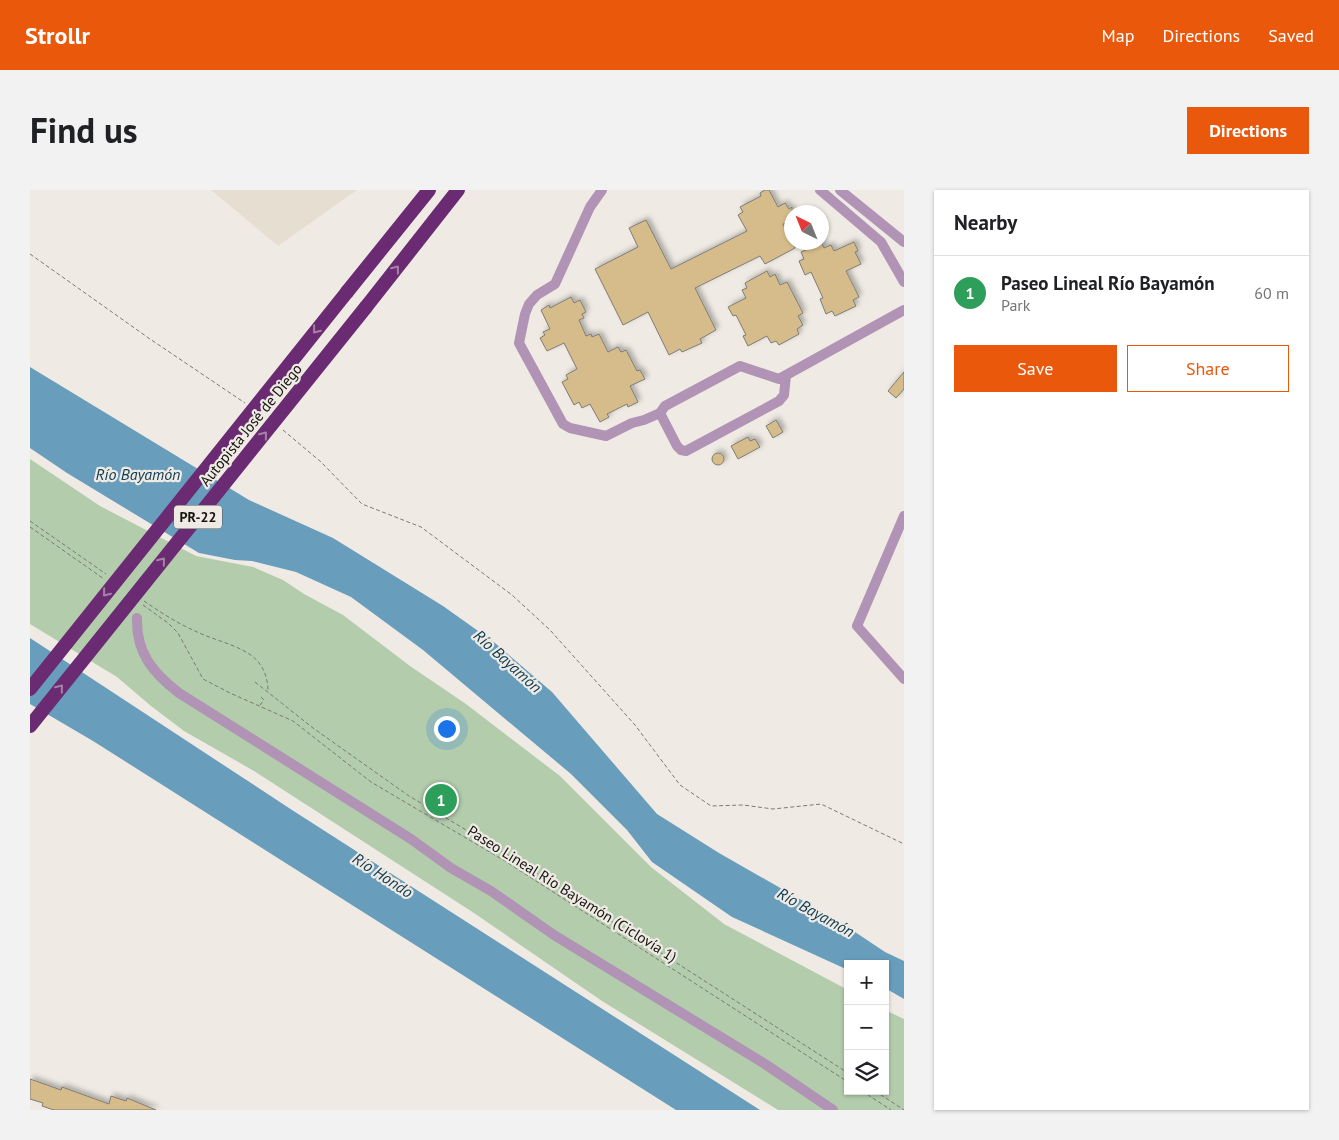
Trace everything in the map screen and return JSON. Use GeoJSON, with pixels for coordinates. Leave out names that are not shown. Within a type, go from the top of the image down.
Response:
{"type":"FeatureCollection","features":[{"type":"Feature","properties":{"kind":"highway","name":"Autopista José de Diego"},"geometry":{"type":"LineString","coordinates":[[30,688],[429,190]]}},
{"type":"Feature","properties":{"kind":"highway","name":"Autopista José de Diego"},"geometry":{"type":"LineString","coordinates":[[30,726],[458,190]]}},
{"type":"Feature","properties":{"kind":"lane"},"geometry":{"type":"LineString","coordinates":[[602,190],[590,207],[555,284],[537,295],[529,304],[519,343],[564,424],[570,428],[606,436],[632,423],[660,413],[664,406],[740,366],[779,379],[904,310]]}},
{"type":"Feature","properties":{"kind":"lane"},"geometry":{"type":"LineString","coordinates":[[820,190],[881,242],[904,282]]}},
{"type":"Feature","properties":{"kind":"lane"},"geometry":{"type":"LineString","coordinates":[[840,190],[904,242]]}},
{"type":"Feature","properties":{"kind":"lane"},"geometry":{"type":"LineString","coordinates":[[660,413],[677,446],[686,452],[779,401],[784,395],[786,375]]}},
{"type":"Feature","properties":{"kind":"lane"},"geometry":{"type":"LineString","coordinates":[[904,516],[857,626],[904,679]]}},
{"type":"Feature","properties":{"kind":"lane"},"geometry":{"type":"LineString","coordinates":[[137,618],[138,636],[142,650],[154,669],[179,694],[411,839],[451,868],[491,892],[554,935],[765,1064],[833,1110]]}},
{"type":"Feature","properties":{"kind":"path"},"geometry":{"type":"LineString","coordinates":[[30,254],[150,339],[244,402]]}},
{"type":"Feature","properties":{"kind":"path"},"geometry":{"type":"LineString","coordinates":[[282,430],[321,462],[362,504],[420,527],[525,606],[550,630],[635,725],[680,786],[711,806],[743,805],[773,809],[821,804],[904,844]]}},
{"type":"Feature","properties":{"kind":"path"},"geometry":{"type":"LineString","coordinates":[[30,521],[111,577]]}},
{"type":"Feature","properties":{"kind":"path"},"geometry":{"type":"LineString","coordinates":[[30,527],[105,580]]}},
{"type":"Feature","properties":{"kind":"path"},"geometry":{"type":"LineString","coordinates":[[139,597],[187,628],[253,656],[263,668],[268,691]]}},
{"type":"Feature","properties":{"kind":"path","name":"Paseo Lineal Río Bayamón (Ciclovía 1)"},"geometry":{"type":"LineString","coordinates":[[143,605],[168,623],[178,633],[203,679],[293,721],[371,782],[505,861],[844,1079]]}},
{"type":"Feature","properties":{"kind":"path"},"geometry":{"type":"LineString","coordinates":[[255,682],[313,728],[409,796],[510,856],[844,1070]]}},
{"type":"Feature","properties":{"kind":"path"},"geometry":{"type":"LineString","coordinates":[[259,706],[264,700],[260,696]]}},
{"type":"Feature","properties":{"kind":"path"},"geometry":{"type":"LineString","coordinates":[[868,1095],[891,1110]]}},
{"type":"Feature","properties":{"kind":"path"},"geometry":{"type":"LineString","coordinates":[[882,1095],[904,1110]]}},
{"type":"Feature","properties":{"kind":"shaded area"},"geometry":{"type":"Polygon","coordinates":[[[211,190],[357,190],[278,246],[211,190]]]}},
{"type":"Feature","properties":{"kind":"green space"},"geometry":{"type":"Polygon","coordinates":[[[30,459],[100,506],[196,556],[253,567],[283,580],[304,594],[343,615],[410,666],[466,704],[560,776],[651,867],[724,924],[844,988],[844,1095],[889,1095],[889,1012],[904,1019],[904,1110],[778,1110],[602,1001],[474,913],[254,771],[184,731],[117,677],[30,624],[30,459]]]}},
{"type":"Feature","properties":{"kind":"water","name":"Río Bayamón"},"geometry":{"type":"Polygon","coordinates":[[[30,367],[249,500],[333,538],[443,606],[495,643],[552,692],[657,814],[719,853],[840,922],[885,952],[904,961],[904,999],[889,990],[889,960],[844,960],[844,968],[732,917],[652,862],[627,830],[571,774],[423,650],[351,597],[296,572],[252,561],[235,560],[199,553],[67,473],[30,448],[30,367]]]}},
{"type":"Feature","properties":{"kind":"water","name":"Río Hondo"},"geometry":{"type":"Polygon","coordinates":[[[30,638],[292,810],[760,1110],[676,1110],[93,741],[30,704],[30,638]]]}},
{"type":"Feature","properties":{"kind":"building"},"geometry":{"type":"Polygon","coordinates":[[[769,190],[778,207],[785,203],[786,205],[784,205],[783,224],[784,250],[791,250],[765,264],[760,256],[695,288],[716,330],[700,339],[702,343],[682,352],[680,349],[669,355],[648,312],[623,325],[595,269],[638,247],[629,228],[646,220],[671,269],[747,231],[738,215],[743,212],[740,207],[761,196],[760,193],[769,190]]]}},
{"type":"Feature","properties":{"kind":"building"},"geometry":{"type":"Polygon","coordinates":[[[854,242],[858,251],[855,252],[861,264],[846,271],[859,297],[853,300],[856,306],[835,316],[832,311],[826,314],[820,299],[823,298],[811,272],[805,275],[799,261],[804,259],[801,252],[806,250],[829,250],[829,246],[831,245],[834,251],[854,242]]]}},
{"type":"Feature","properties":{"kind":"building"},"geometry":{"type":"Polygon","coordinates":[[[767,271],[770,277],[775,274],[780,285],[787,282],[803,313],[798,316],[803,325],[797,329],[799,334],[779,345],[776,341],[771,343],[767,336],[748,346],[743,336],[746,335],[736,315],[733,316],[728,307],[746,298],[742,290],[747,288],[745,283],[767,271]]]}},
{"type":"Feature","properties":{"kind":"building"},"geometry":{"type":"Polygon","coordinates":[[[571,297],[574,303],[580,300],[586,312],[582,314],[584,318],[579,320],[586,336],[591,334],[592,337],[599,334],[608,352],[618,347],[621,352],[626,350],[637,371],[640,370],[645,379],[630,386],[638,402],[628,407],[627,404],[607,414],[609,417],[600,422],[590,404],[582,408],[579,402],[574,405],[562,382],[568,379],[566,375],[577,369],[564,343],[547,351],[540,338],[545,335],[543,332],[550,329],[541,310],[549,305],[550,308],[571,297]]]}},
{"type":"Feature","properties":{"kind":"building"},"geometry":{"type":"Polygon","coordinates":[[[904,372],[904,389],[896,398],[888,391],[904,372]]]}},
{"type":"Feature","properties":{"kind":"building"},"geometry":{"type":"Polygon","coordinates":[[[776,420],[783,432],[773,438],[766,426],[776,420]]]}},
{"type":"Feature","properties":{"kind":"building"},"geometry":{"type":"Polygon","coordinates":[[[748,437],[750,441],[755,439],[760,447],[738,459],[731,446],[748,437]]]}},
{"type":"Feature","properties":{"kind":"building"},"geometry":{"type":"Polygon","coordinates":[[[720,453],[723,454],[723,464],[716,465],[713,464],[712,457],[713,454],[720,453]]]}},
{"type":"Feature","properties":{"kind":"building"},"geometry":{"type":"Polygon","coordinates":[[[30,1079],[61,1090],[62,1087],[109,1104],[111,1096],[126,1101],[127,1098],[156,1110],[54,1110],[42,1106],[43,1103],[30,1099],[30,1079]]]}},
{"type":"Feature","properties":{"kind":"place","name":"Paseo Lineal Río Bayamón"},"geometry":{"type":"Point","coordinates":[441,800]}}]}
